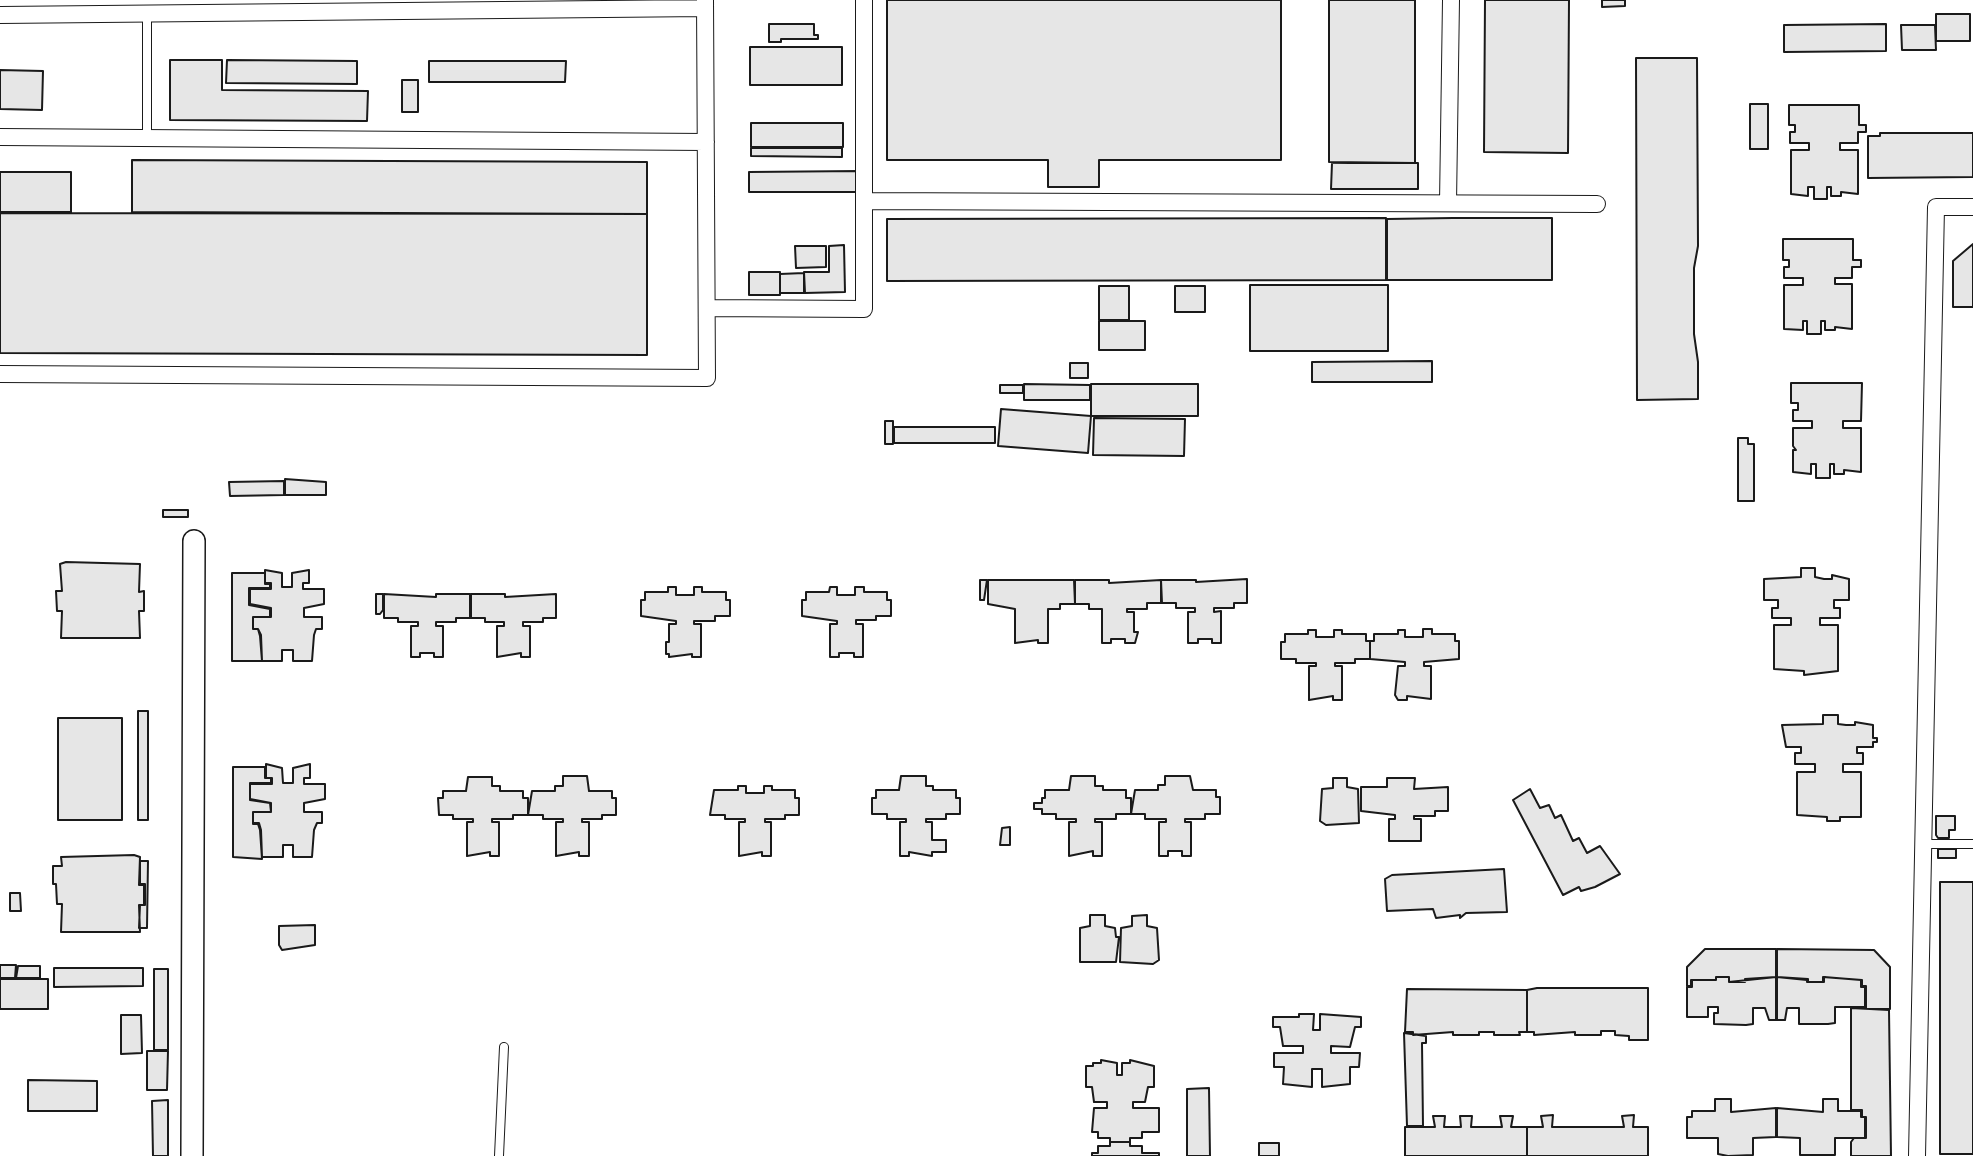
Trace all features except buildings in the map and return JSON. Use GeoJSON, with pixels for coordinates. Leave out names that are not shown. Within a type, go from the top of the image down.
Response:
{"type":"FeatureCollection","features":[{"type":"Feature","properties":{"kind":"street"},"geometry":{"type":"LineString","coordinates":[[707,309],[864,309],[864,0]]}},
{"type":"Feature","properties":{"kind":"street"},"geometry":{"type":"LineString","coordinates":[[1448,203],[1451,0]]}},
{"type":"Feature","properties":{"kind":"street"},"geometry":{"type":"LineString","coordinates":[[0,15],[705,4],[707,378],[0,374]]}},
{"type":"Feature","properties":{"kind":"street"},"geometry":{"type":"LineString","coordinates":[[0,137],[706,142]]}},
{"type":"Feature","properties":{"kind":"street"},"geometry":{"type":"LineString","coordinates":[[864,201],[1597,204]]}},
{"type":"Feature","properties":{"kind":"street"},"geometry":{"type":"LineString","coordinates":[[1917,1156],[1921,844],[1936,207],[1973,207]]}},
{"type":"Feature","properties":{"kind":"street"},"geometry":{"type":"LineString","coordinates":[[192,1156],[194,541]]}},
{"type":"Feature","properties":{"kind":"lane"},"geometry":{"type":"LineString","coordinates":[[147,13],[147,138]]}},
{"type":"Feature","properties":{"kind":"lane"},"geometry":{"type":"LineString","coordinates":[[1921,844],[1973,844]]}},
{"type":"Feature","properties":{"kind":"lane"},"geometry":{"type":"LineString","coordinates":[[499,1156],[504,1047]]}}]}
